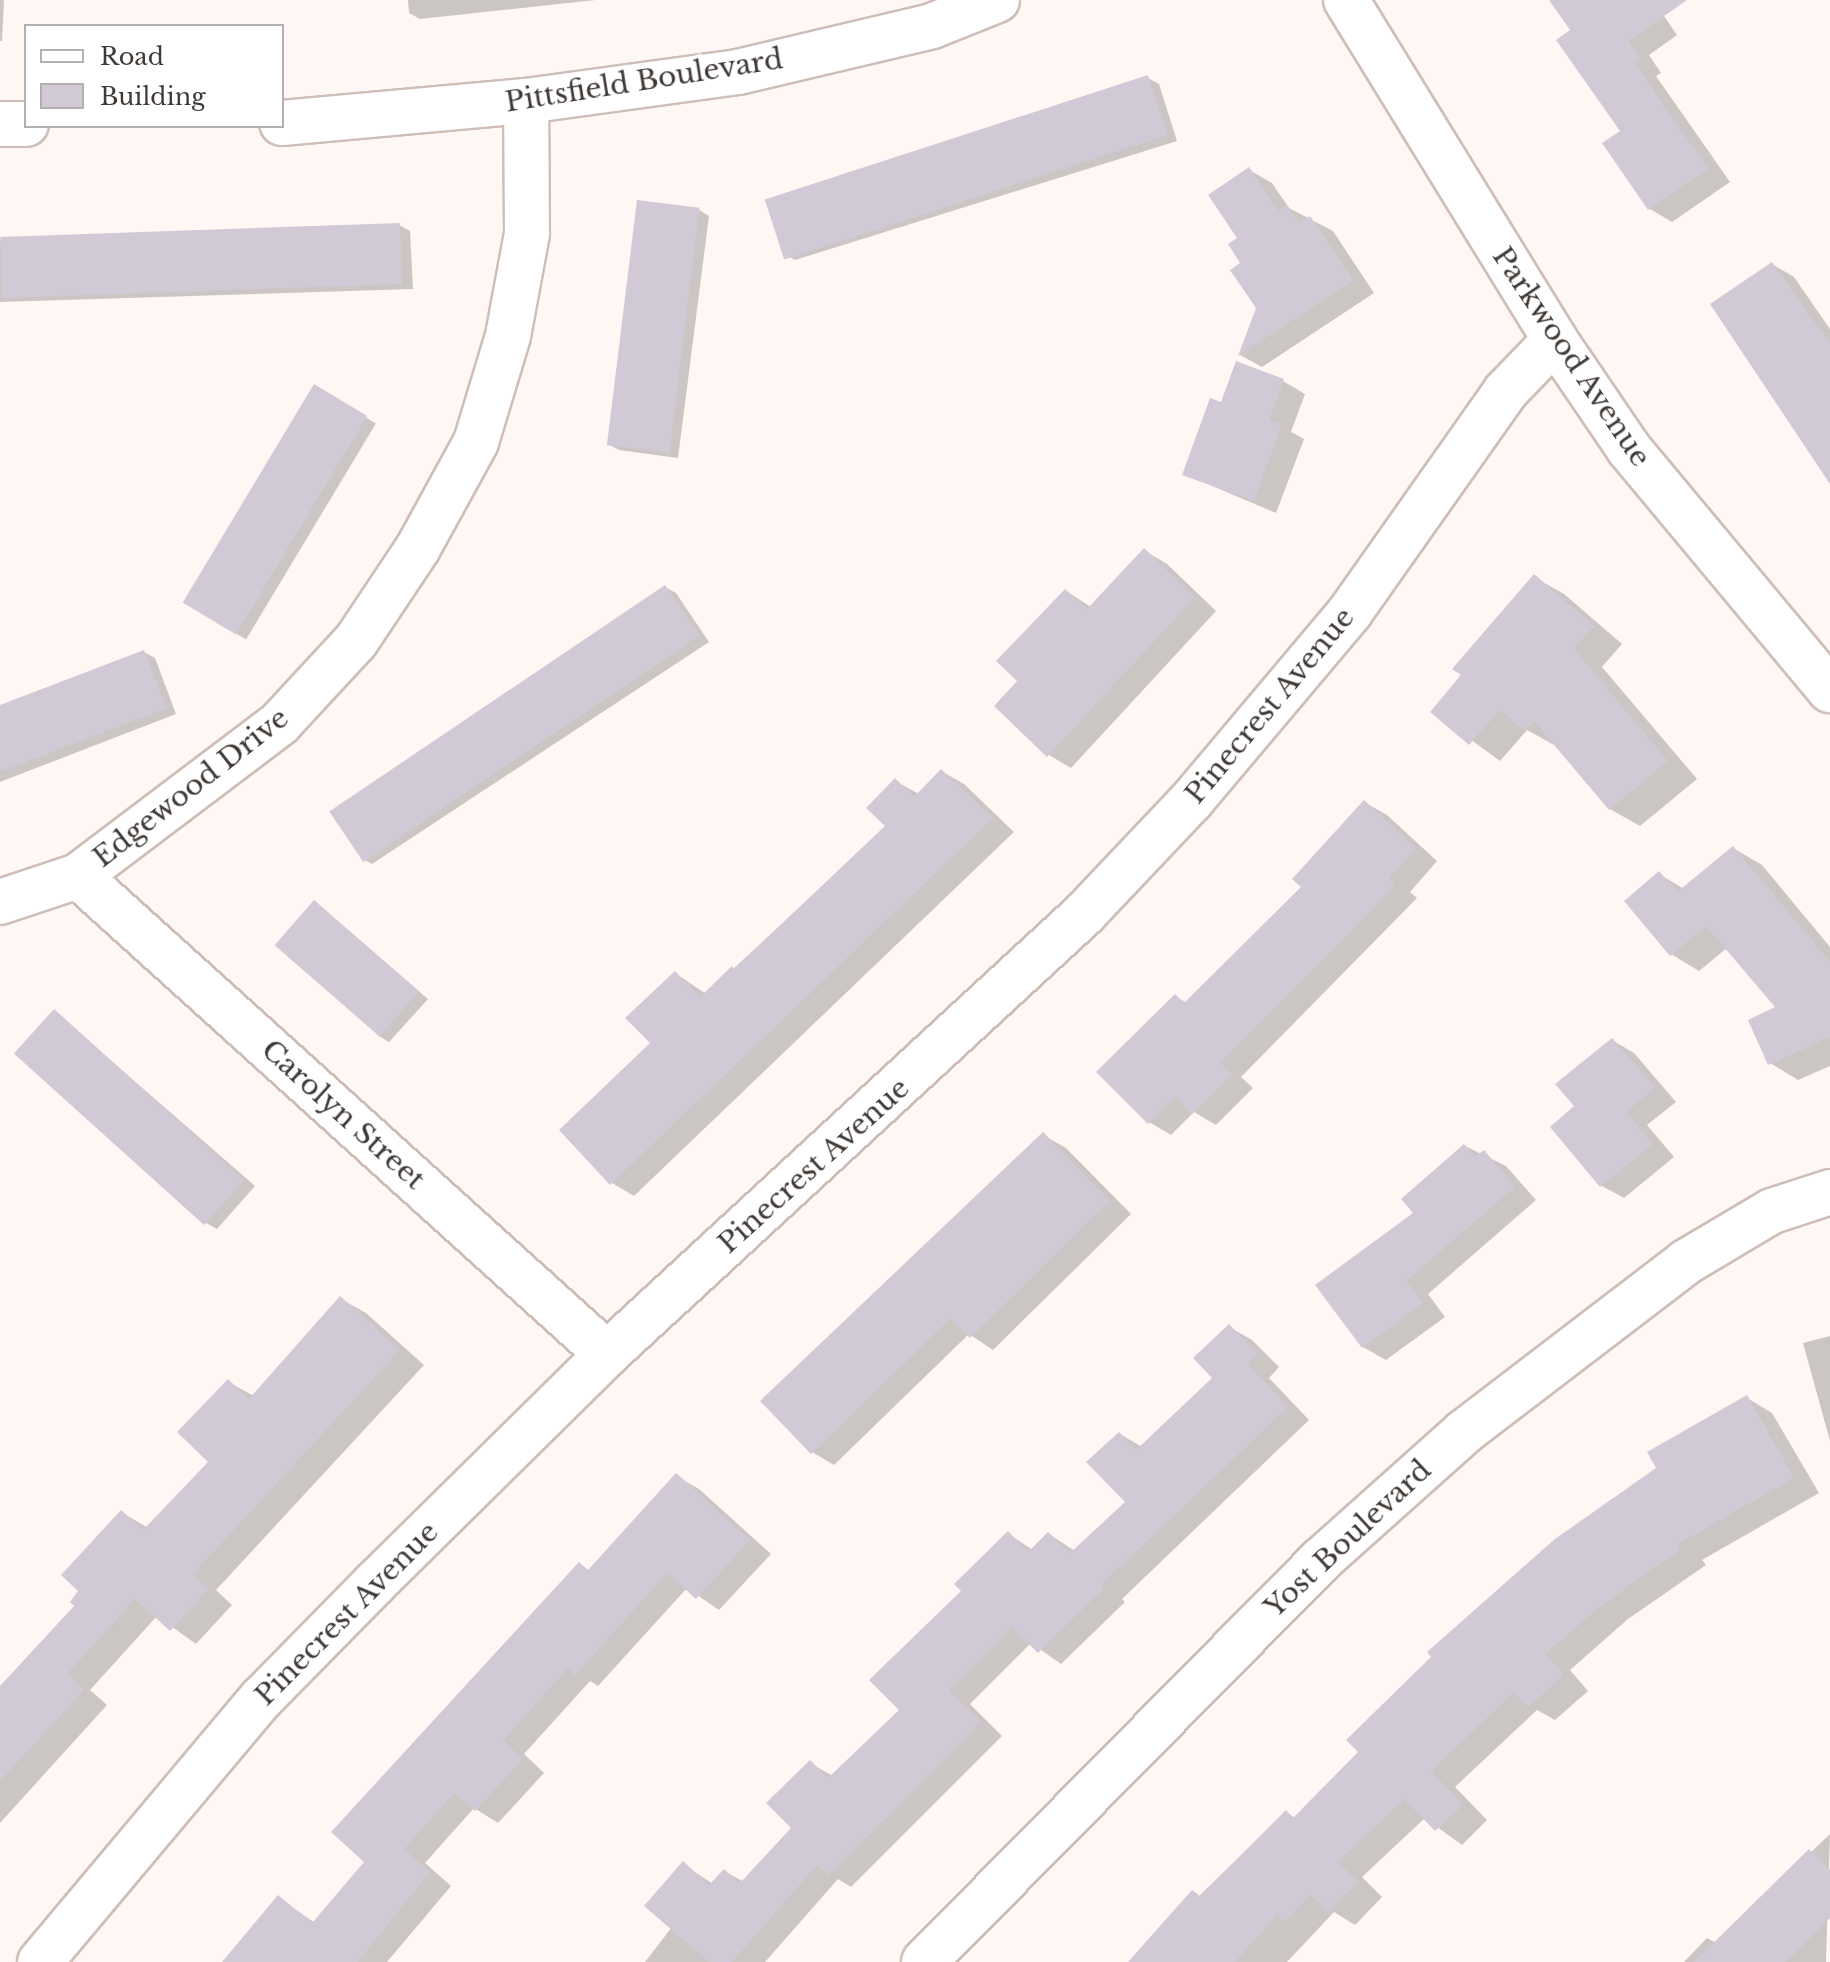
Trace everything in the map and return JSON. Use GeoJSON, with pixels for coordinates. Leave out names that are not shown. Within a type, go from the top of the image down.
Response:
{"type":"FeatureCollection","features":[{"type":"Feature","properties":{"kind":"street","name":"Pittsfield Boulevard"},"geometry":{"type":"LineString","coordinates":[[284,123],[526,101],[738,72],[932,26],[997,0]]}},
{"type":"Feature","properties":{"kind":"street","name":"Parkwood Avenue"},"geometry":{"type":"LineString","coordinates":[[1346,0],[1555,340],[1629,449],[1830,690]]}},
{"type":"Feature","properties":{"kind":"street","name":"Edgewood Drive"},"geometry":{"type":"LineString","coordinates":[[0,902],[78,876],[280,723],[356,641],[418,548],[476,442],[508,336],[527,233],[526,101]]}},
{"type":"Feature","properties":{"kind":"street"},"geometry":{"type":"LineString","coordinates":[[0,124],[24,124]]}},
{"type":"Feature","properties":{"kind":"street","name":"Pinecrest Avenue"},"geometry":{"type":"LineString","coordinates":[[40,1962],[261,1699],[607,1354],[899,1089],[1085,913],[1191,801],[1350,612],[1505,392],[1555,340]]}},
{"type":"Feature","properties":{"kind":"street","name":"Carolyn Street"},"geometry":{"type":"LineString","coordinates":[[78,876],[607,1354]]}},
{"type":"Feature","properties":{"kind":"street","name":"Yost Boulevard"},"geometry":{"type":"LineString","coordinates":[[924,1962],[1321,1560],[1464,1432],[1686,1262],[1772,1211],[1830,1192]]}},
{"type":"Feature","properties":{"kind":"building"},"geometry":{"type":"Polygon","coordinates":[[[1549,0],[1687,0],[1628,41],[1640,60],[1635,63],[1708,169],[1648,210],[1602,143],[1620,131],[1556,40],[1570,30],[1549,0]]]}},
{"type":"Feature","properties":{"kind":"building"},"geometry":{"type":"Polygon","coordinates":[[[1148,75],[1167,135],[784,259],[765,200],[1148,75]]]}},
{"type":"Feature","properties":{"kind":"building"},"geometry":{"type":"Polygon","coordinates":[[[1249,167],[1279,211],[1287,205],[1300,223],[1310,216],[1353,280],[1238,356],[1256,308],[1230,270],[1240,263],[1228,244],[1237,238],[1208,195],[1249,167]]]}},
{"type":"Feature","properties":{"kind":"building"},"geometry":{"type":"Polygon","coordinates":[[[637,200],[700,208],[669,453],[607,445],[637,200]]]}},
{"type":"Feature","properties":{"kind":"building"},"geometry":{"type":"Polygon","coordinates":[[[400,223],[402,284],[2,298],[0,237],[400,223]]]}},
{"type":"Feature","properties":{"kind":"building"},"geometry":{"type":"Polygon","coordinates":[[[1772,262],[1830,344],[1830,484],[1710,304],[1772,262]]]}},
{"type":"Feature","properties":{"kind":"building"},"geometry":{"type":"Polygon","coordinates":[[[1236,361],[1284,379],[1269,420],[1282,424],[1254,501],[1182,475],[1210,398],[1221,402],[1236,361]]]}},
{"type":"Feature","properties":{"kind":"building"},"geometry":{"type":"Polygon","coordinates":[[[314,384],[367,416],[236,635],[183,603],[314,384]]]}},
{"type":"Feature","properties":{"kind":"building"},"geometry":{"type":"Polygon","coordinates":[[[1144,548],[1195,597],[1047,757],[994,706],[1017,681],[996,661],[1065,589],[1087,609],[1144,548]]]}},
{"type":"Feature","properties":{"kind":"building"},"geometry":{"type":"Polygon","coordinates":[[[1534,574],[1594,626],[1574,649],[1668,761],[1609,810],[1534,721],[1525,731],[1500,710],[1469,745],[1430,712],[1461,675],[1452,669],[1534,574]]]}},
{"type":"Feature","properties":{"kind":"building"},"geometry":{"type":"Polygon","coordinates":[[[665,585],[699,636],[363,862],[329,811],[665,585]]]}},
{"type":"Feature","properties":{"kind":"building"},"geometry":{"type":"Polygon","coordinates":[[[144,650],[167,708],[0,772],[0,705],[144,650]]]}},
{"type":"Feature","properties":{"kind":"building"},"geometry":{"type":"Polygon","coordinates":[[[941,769],[993,818],[610,1185],[559,1130],[650,1043],[625,1018],[675,971],[700,997],[732,966],[734,969],[885,826],[866,808],[895,778],[914,797],[941,769]]]}},
{"type":"Feature","properties":{"kind":"building"},"geometry":{"type":"Polygon","coordinates":[[[1364,800],[1416,848],[1389,878],[1396,885],[1220,1063],[1232,1074],[1192,1114],[1175,1096],[1148,1124],[1096,1072],[1175,994],[1184,1003],[1301,887],[1292,879],[1364,800]]]}},
{"type":"Feature","properties":{"kind":"building"},"geometry":{"type":"Polygon","coordinates":[[[1733,846],[1830,962],[1830,1037],[1768,1065],[1748,1020],[1775,1007],[1706,926],[1670,956],[1624,901],[1659,871],[1677,892],[1733,846]]]}},
{"type":"Feature","properties":{"kind":"building"},"geometry":{"type":"Polygon","coordinates":[[[314,900],[419,991],[380,1036],[275,945],[314,900]]]}},
{"type":"Feature","properties":{"kind":"building"},"geometry":{"type":"Polygon","coordinates":[[[54,1009],[244,1180],[204,1225],[14,1054],[54,1009]]]}},
{"type":"Feature","properties":{"kind":"building"},"geometry":{"type":"Polygon","coordinates":[[[1612,1038],[1655,1088],[1626,1112],[1653,1144],[1600,1187],[1550,1127],[1574,1106],[1555,1084],[1612,1038]]]}},
{"type":"Feature","properties":{"kind":"building"},"geometry":{"type":"Polygon","coordinates":[[[1043,1132],[1110,1201],[970,1338],[950,1319],[811,1454],[760,1401],[1043,1132]]]}},
{"type":"Feature","properties":{"kind":"building"},"geometry":{"type":"Polygon","coordinates":[[[1464,1144],[1475,1157],[1484,1150],[1515,1187],[1407,1280],[1423,1303],[1362,1348],[1315,1285],[1413,1213],[1401,1199],[1464,1144]]]}},
{"type":"Feature","properties":{"kind":"building"},"geometry":{"type":"Polygon","coordinates":[[[340,1296],[400,1350],[192,1575],[209,1589],[170,1631],[135,1599],[67,1674],[84,1690],[0,1781],[0,1686],[74,1606],[70,1602],[78,1591],[61,1575],[121,1510],[143,1530],[208,1462],[177,1432],[228,1379],[249,1399],[340,1296]]]}},
{"type":"Feature","properties":{"kind":"building"},"geometry":{"type":"Polygon","coordinates":[[[1229,1324],[1258,1354],[1248,1364],[1288,1407],[1101,1585],[1104,1588],[1038,1653],[1012,1627],[949,1690],[981,1722],[893,1811],[828,1875],[817,1865],[732,1962],[709,1962],[644,1906],[683,1861],[709,1885],[724,1869],[740,1883],[791,1828],[766,1803],[810,1760],[828,1778],[899,1710],[869,1680],[961,1591],[954,1584],[1008,1531],[1028,1552],[1048,1532],[1070,1553],[1125,1502],[1086,1462],[1119,1432],[1136,1450],[1212,1378],[1193,1358],[1229,1324]]]}},
{"type":"Feature","properties":{"kind":"building"},"geometry":{"type":"Polygon","coordinates":[[[1747,1395],[1794,1478],[1678,1544],[1681,1549],[1602,1605],[1545,1654],[1564,1675],[1528,1707],[1514,1692],[1431,1771],[1463,1805],[1435,1831],[1404,1799],[1338,1862],[1358,1882],[1328,1911],[1311,1895],[1285,1922],[1277,1915],[1235,1962],[1128,1962],[1192,1890],[1200,1896],[1286,1810],[1293,1818],[1358,1752],[1346,1740],[1431,1657],[1427,1652],[1555,1539],[1656,1468],[1647,1452],[1747,1395]]]}},
{"type":"Feature","properties":{"kind":"building"},"geometry":{"type":"Polygon","coordinates":[[[676,1473],[750,1540],[696,1599],[667,1573],[575,1675],[568,1668],[503,1740],[523,1759],[475,1811],[454,1793],[404,1849],[430,1872],[358,1962],[222,1962],[278,1895],[312,1923],[364,1862],[331,1832],[579,1562],[588,1570],[676,1473]]]}},
{"type":"Feature","properties":{"kind":"building"},"geometry":{"type":"Polygon","coordinates":[[[1809,1849],[1830,1870],[1830,1918],[1786,1962],[1694,1962],[1809,1849]]]}}]}
